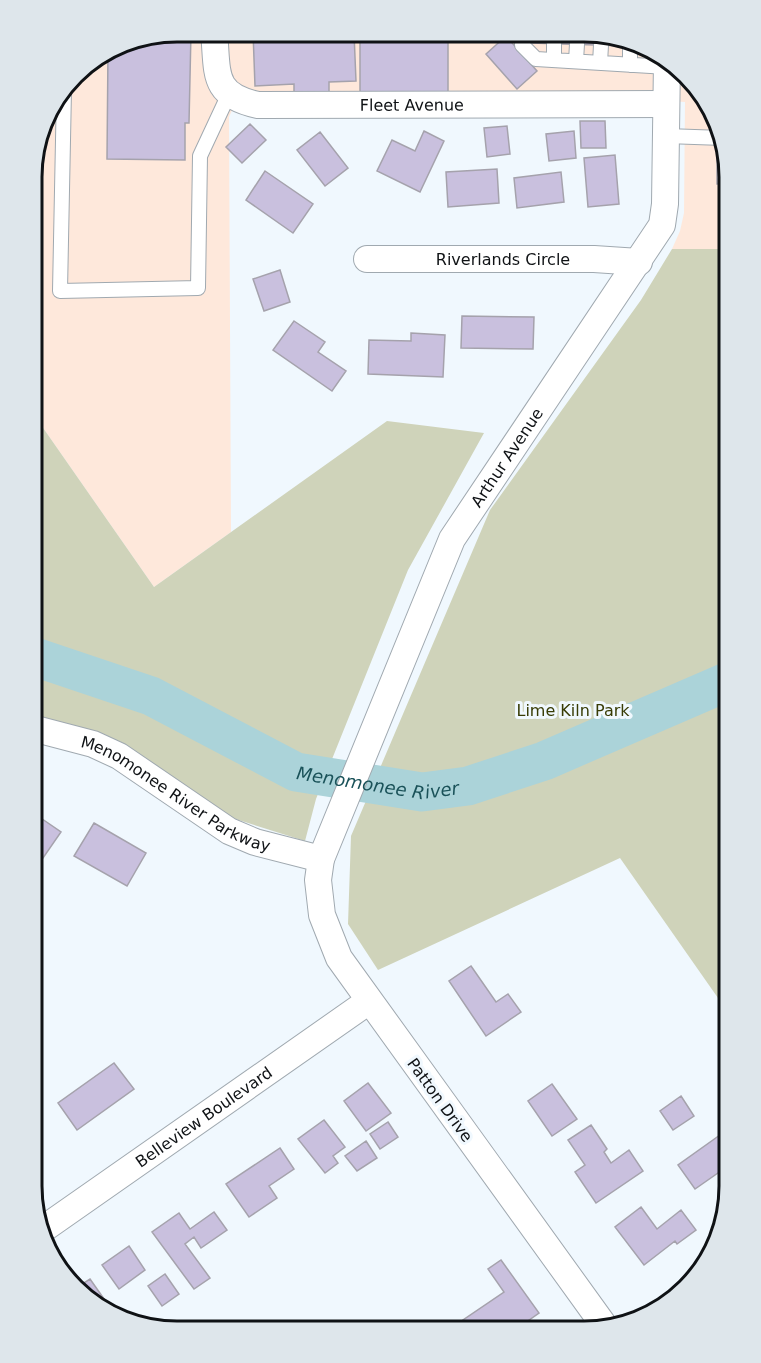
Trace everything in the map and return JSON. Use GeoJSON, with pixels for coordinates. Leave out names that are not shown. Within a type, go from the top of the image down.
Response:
{"type":"FeatureCollection","features":[{"type":"Feature","properties":{"kind":"street"},"geometry":{"type":"LineString","coordinates":[[215,42],[221,85],[228,96]]}},
{"type":"Feature","properties":{"kind":"street","name":"Arthur Avenue"},"geometry":{"type":"LineString","coordinates":[[321,859],[364,759],[452,538],[662,225],[665,204],[667,71]]}},
{"type":"Feature","properties":{"kind":"street","name":"Fleet Avenue"},"geometry":{"type":"LineString","coordinates":[[228,96],[237,101],[258,105],[666,105]]}},
{"type":"Feature","properties":{"kind":"street","name":"Riverlands Circle"},"geometry":{"type":"LineString","coordinates":[[367,259],[594,259],[639,262]]}},
{"type":"Feature","properties":{"kind":"street","name":"Menomonee River Parkway"},"geometry":{"type":"LineString","coordinates":[[42,731],[93,744],[119,756],[229,831],[255,842],[321,859]]}},
{"type":"Feature","properties":{"kind":"street","name":"Patton Drive"},"geometry":{"type":"LineString","coordinates":[[321,859],[318,880],[322,915],[339,958],[600,1320]]}},
{"type":"Feature","properties":{"kind":"street","name":"Belleview Boulevard"},"geometry":{"type":"LineString","coordinates":[[48,1226],[369,1001]]}},
{"type":"Feature","properties":{"kind":"lane"},"geometry":{"type":"LineString","coordinates":[[522,42],[522,45],[536,58],[630,65],[658,64]]}},
{"type":"Feature","properties":{"kind":"lane"},"geometry":{"type":"LineString","coordinates":[[554,44],[554,60]]}},
{"type":"Feature","properties":{"kind":"lane"},"geometry":{"type":"LineString","coordinates":[[576,61],[577,44]]}},
{"type":"Feature","properties":{"kind":"lane"},"geometry":{"type":"LineString","coordinates":[[600,63],[601,45]]}},
{"type":"Feature","properties":{"kind":"lane"},"geometry":{"type":"LineString","coordinates":[[630,50],[630,65]]}},
{"type":"Feature","properties":{"kind":"lane"},"geometry":{"type":"LineString","coordinates":[[64,104],[60,291],[198,288],[200,156],[228,96]]}},
{"type":"Feature","properties":{"kind":"lane"},"geometry":{"type":"LineString","coordinates":[[666,136],[713,138]]}},
{"type":"Feature","properties":{"kind":"shaded area"},"geometry":{"type":"Polygon","coordinates":[[[169,42],[592,42],[627,49],[643,56],[659,65],[685,88],[705,118],[712,134],[718,160],[719,249],[672,249],[680,231],[684,213],[685,102],[580,96],[240,93],[229,117],[231,532],[154,587],[42,426],[43,160],[49,134],[60,110],[88,76],[110,60],[134,49],[169,42]]]}},
{"type":"Feature","properties":{"kind":"green space","name":"Lime Kiln Park"},"geometry":{"type":"Polygon","coordinates":[[[672,249],[719,249],[719,999],[620,858],[378,970],[348,924],[351,836],[490,510],[641,300],[672,249]]]}},
{"type":"Feature","properties":{"kind":"green space"},"geometry":{"type":"Polygon","coordinates":[[[387,421],[484,433],[408,570],[316,799],[305,841],[210,811],[42,724],[42,426],[154,587],[387,421]]]}},
{"type":"Feature","properties":{"kind":"building"},"geometry":{"type":"Polygon","coordinates":[[[191,42],[189,123],[185,123],[185,160],[107,159],[108,61],[134,49],[151,45],[191,42]]]}},
{"type":"Feature","properties":{"kind":"building"},"geometry":{"type":"Polygon","coordinates":[[[253,42],[354,42],[356,81],[329,82],[329,95],[294,96],[294,84],[255,86],[253,42]]]}},
{"type":"Feature","properties":{"kind":"building"},"geometry":{"type":"Polygon","coordinates":[[[360,42],[448,42],[448,96],[360,97],[360,42]]]}},
{"type":"Feature","properties":{"kind":"building"},"geometry":{"type":"Polygon","coordinates":[[[499,42],[511,42],[537,71],[517,89],[486,54],[499,42]]]}},
{"type":"Feature","properties":{"kind":"building"},"geometry":{"type":"Polygon","coordinates":[[[592,42],[612,46],[531,43],[592,42]]]}},
{"type":"Feature","properties":{"kind":"building"},"geometry":{"type":"Polygon","coordinates":[[[580,121],[605,121],[606,148],[581,148],[580,121]]]}},
{"type":"Feature","properties":{"kind":"building"},"geometry":{"type":"Polygon","coordinates":[[[250,124],[266,140],[242,163],[226,147],[250,124]]]}},
{"type":"Feature","properties":{"kind":"building"},"geometry":{"type":"Polygon","coordinates":[[[507,126],[510,154],[487,157],[484,128],[507,126]]]}},
{"type":"Feature","properties":{"kind":"building"},"geometry":{"type":"Polygon","coordinates":[[[424,131],[444,141],[420,192],[377,171],[392,140],[415,151],[424,131]]]}},
{"type":"Feature","properties":{"kind":"building"},"geometry":{"type":"Polygon","coordinates":[[[574,131],[576,158],[549,161],[546,134],[574,131]]]}},
{"type":"Feature","properties":{"kind":"building"},"geometry":{"type":"Polygon","coordinates":[[[320,132],[348,168],[325,186],[297,150],[320,132]]]}},
{"type":"Feature","properties":{"kind":"building"},"geometry":{"type":"Polygon","coordinates":[[[615,155],[619,204],[588,207],[584,158],[615,155]]]}},
{"type":"Feature","properties":{"kind":"building"},"geometry":{"type":"Polygon","coordinates":[[[717,156],[719,184],[717,184],[717,156]]]}},
{"type":"Feature","properties":{"kind":"building"},"geometry":{"type":"Polygon","coordinates":[[[497,169],[499,203],[448,207],[446,172],[497,169]]]}},
{"type":"Feature","properties":{"kind":"building"},"geometry":{"type":"Polygon","coordinates":[[[265,171],[313,204],[293,233],[246,200],[265,171]]]}},
{"type":"Feature","properties":{"kind":"building"},"geometry":{"type":"Polygon","coordinates":[[[561,172],[564,202],[517,208],[514,178],[561,172]]]}},
{"type":"Feature","properties":{"kind":"building"},"geometry":{"type":"Polygon","coordinates":[[[280,270],[290,302],[264,311],[253,279],[280,270]]]}},
{"type":"Feature","properties":{"kind":"building"},"geometry":{"type":"Polygon","coordinates":[[[462,316],[534,317],[533,349],[461,348],[462,316]]]}},
{"type":"Feature","properties":{"kind":"building"},"geometry":{"type":"Polygon","coordinates":[[[294,321],[325,342],[318,352],[346,371],[332,391],[273,350],[294,321]]]}},
{"type":"Feature","properties":{"kind":"building"},"geometry":{"type":"Polygon","coordinates":[[[411,333],[445,335],[443,377],[368,374],[369,340],[411,341],[411,333]]]}},
{"type":"Feature","properties":{"kind":"building"},"geometry":{"type":"Polygon","coordinates":[[[42,819],[61,832],[42,857],[42,819]]]}},
{"type":"Feature","properties":{"kind":"building"},"geometry":{"type":"Polygon","coordinates":[[[94,823],[146,853],[127,886],[74,856],[94,823]]]}},
{"type":"Feature","properties":{"kind":"building"},"geometry":{"type":"Polygon","coordinates":[[[471,966],[496,1002],[508,994],[521,1012],[486,1036],[449,981],[471,966]]]}},
{"type":"Feature","properties":{"kind":"building"},"geometry":{"type":"Polygon","coordinates":[[[114,1063],[134,1089],[77,1130],[58,1103],[114,1063]]]}},
{"type":"Feature","properties":{"kind":"building"},"geometry":{"type":"Polygon","coordinates":[[[368,1083],[391,1113],[366,1131],[344,1101],[368,1083]]]}},
{"type":"Feature","properties":{"kind":"building"},"geometry":{"type":"Polygon","coordinates":[[[552,1084],[577,1119],[552,1136],[528,1101],[552,1084]]]}},
{"type":"Feature","properties":{"kind":"building"},"geometry":{"type":"Polygon","coordinates":[[[681,1096],[694,1116],[673,1130],[660,1111],[681,1096]]]}},
{"type":"Feature","properties":{"kind":"building"},"geometry":{"type":"Polygon","coordinates":[[[324,1120],[345,1147],[333,1156],[338,1163],[325,1173],[298,1139],[324,1120]]]}},
{"type":"Feature","properties":{"kind":"building"},"geometry":{"type":"Polygon","coordinates":[[[388,1122],[398,1137],[380,1149],[370,1134],[388,1122]]]}},
{"type":"Feature","properties":{"kind":"building"},"geometry":{"type":"Polygon","coordinates":[[[591,1125],[607,1149],[604,1152],[611,1163],[629,1150],[643,1171],[596,1203],[575,1172],[585,1165],[568,1140],[591,1125]]]}},
{"type":"Feature","properties":{"kind":"building"},"geometry":{"type":"Polygon","coordinates":[[[719,1136],[719,1174],[695,1189],[678,1165],[719,1136]]]}},
{"type":"Feature","properties":{"kind":"building"},"geometry":{"type":"Polygon","coordinates":[[[366,1141],[377,1158],[357,1171],[345,1156],[366,1141]]]}},
{"type":"Feature","properties":{"kind":"building"},"geometry":{"type":"Polygon","coordinates":[[[280,1148],[294,1169],[269,1186],[277,1198],[249,1217],[226,1184],[280,1148]]]}},
{"type":"Feature","properties":{"kind":"building"},"geometry":{"type":"Polygon","coordinates":[[[641,1207],[657,1229],[681,1210],[696,1230],[677,1244],[675,1241],[644,1265],[615,1227],[641,1207]]]}},
{"type":"Feature","properties":{"kind":"building"},"geometry":{"type":"Polygon","coordinates":[[[214,1212],[227,1230],[201,1248],[194,1237],[185,1244],[210,1278],[194,1289],[152,1232],[179,1213],[190,1229],[214,1212]]]}},
{"type":"Feature","properties":{"kind":"building"},"geometry":{"type":"Polygon","coordinates":[[[129,1246],[145,1270],[119,1289],[102,1265],[129,1246]]]}},
{"type":"Feature","properties":{"kind":"building"},"geometry":{"type":"Polygon","coordinates":[[[501,1260],[539,1313],[528,1321],[464,1321],[504,1292],[488,1269],[501,1260]]]}},
{"type":"Feature","properties":{"kind":"building"},"geometry":{"type":"Polygon","coordinates":[[[165,1274],[179,1294],[162,1306],[148,1286],[165,1274]]]}},
{"type":"Feature","properties":{"kind":"building"},"geometry":{"type":"Polygon","coordinates":[[[90,1279],[104,1299],[88,1287],[84,1283],[90,1279]]]}},
{"type":"Feature","properties":{"kind":"waterway","name":"Menomonee River"},"geometry":{"type":"LineString","coordinates":[[42,659],[151,696],[296,772],[422,792],[468,786],[544,761],[719,685]]}}]}
